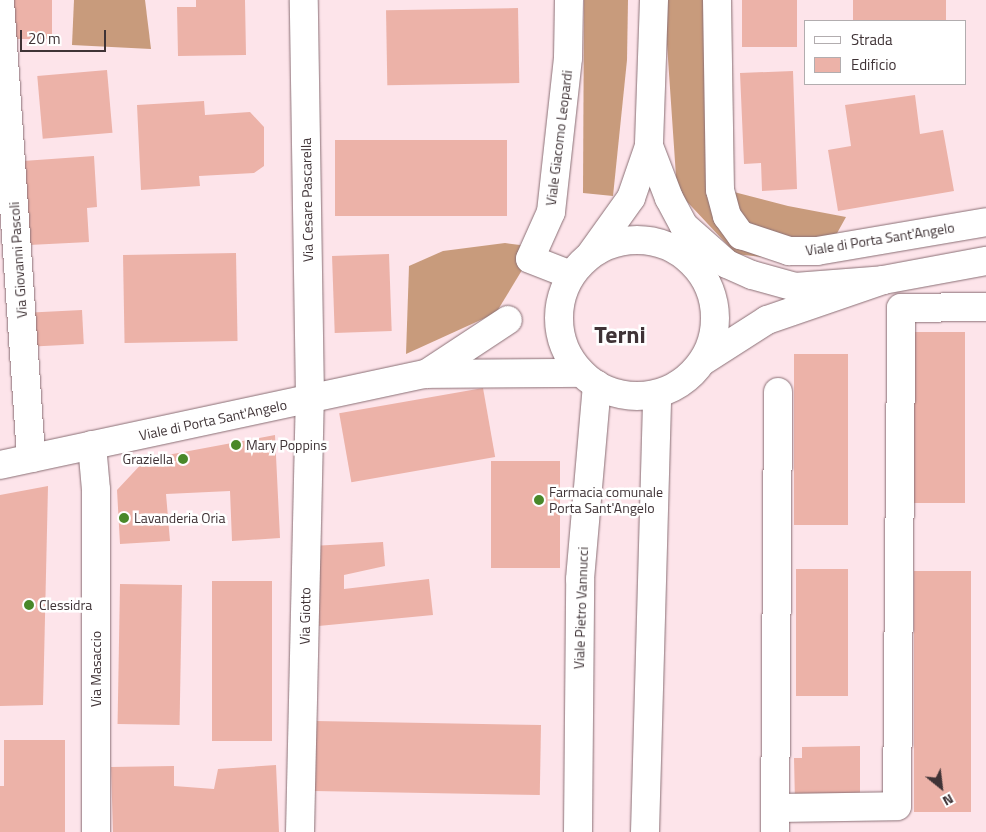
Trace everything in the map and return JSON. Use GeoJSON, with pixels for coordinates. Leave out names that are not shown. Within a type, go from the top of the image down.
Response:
{"type":"FeatureCollection","features":[{"type":"Feature","properties":{"kind":"street","name":"Via Cesare Pascarella"},"geometry":{"type":"LineString","coordinates":[[304,0],[310,399]]}},
{"type":"Feature","properties":{"kind":"street","name":"Viale Giacomo Leopardi"},"geometry":{"type":"LineString","coordinates":[[569,0],[568,58],[551,212],[530,259],[571,275]]}},
{"type":"Feature","properties":{"kind":"street"},"geometry":{"type":"LineString","coordinates":[[654,0],[649,146],[631,198],[590,254],[571,275],[560,299],[558,326],[566,352],[589,379],[616,394],[636,396],[656,394],[674,387],[690,375],[703,361],[767,320],[882,280]]}},
{"type":"Feature","properties":{"kind":"street","name":"Viale di Porta Sant'Angelo"},"geometry":{"type":"LineString","coordinates":[[717,0],[720,190],[727,216],[741,236],[789,251],[817,251],[986,222]]}},
{"type":"Feature","properties":{"kind":"street","name":"Via Giovanni Pascoli"},"geometry":{"type":"LineString","coordinates":[[0,2],[31,458]]}},
{"type":"Feature","properties":{"kind":"street"},"geometry":{"type":"LineString","coordinates":[[649,146],[669,198],[684,226],[727,264],[752,275],[795,287],[882,280],[986,261]]}},
{"type":"Feature","properties":{"kind":"street"},"geometry":{"type":"LineString","coordinates":[[590,254],[612,243],[636,239],[660,242],[682,253],[694,264],[711,291],[716,314],[713,339],[703,361]]}},
{"type":"Feature","properties":{"kind":"street"},"geometry":{"type":"LineString","coordinates":[[778,392],[775,820],[897,806],[901,308],[986,307]]}},
{"type":"Feature","properties":{"kind":"street","name":"Viale di Porta Sant'Angelo"},"geometry":{"type":"LineString","coordinates":[[426,374],[508,320]]}},
{"type":"Feature","properties":{"kind":"street","name":"Viale di Porta Sant'Angelo"},"geometry":{"type":"LineString","coordinates":[[0,465],[426,374],[589,379]]}},
{"type":"Feature","properties":{"kind":"street","name":"Viale Pietro Vannucci"},"geometry":{"type":"LineString","coordinates":[[578,832],[580,579],[589,379]]}},
{"type":"Feature","properties":{"kind":"street"},"geometry":{"type":"LineString","coordinates":[[645,832],[656,394]]}},
{"type":"Feature","properties":{"kind":"street","name":"Via Giotto"},"geometry":{"type":"LineString","coordinates":[[300,832],[310,399]]}},
{"type":"Feature","properties":{"kind":"street","name":"Via Masaccio"},"geometry":{"type":"LineString","coordinates":[[92,446],[96,490],[96,832]]}},
{"type":"Feature","properties":{"kind":"shaded area"},"geometry":{"type":"Polygon","coordinates":[[[74,0],[145,0],[151,49],[72,45],[74,0]]]}},
{"type":"Feature","properties":{"kind":"shaded area"},"geometry":{"type":"Polygon","coordinates":[[[584,0],[628,0],[627,60],[613,196],[583,193],[584,0]]]}},
{"type":"Feature","properties":{"kind":"shaded area"},"geometry":{"type":"Polygon","coordinates":[[[664,0],[731,0],[734,192],[788,206],[846,217],[820,264],[736,254],[677,191],[664,0]]]}},
{"type":"Feature","properties":{"kind":"shaded area"},"geometry":{"type":"Polygon","coordinates":[[[505,243],[536,247],[496,313],[406,354],[409,266],[443,251],[505,243]]]}},
{"type":"Feature","properties":{"kind":"building"},"geometry":{"type":"Polygon","coordinates":[[[9,0],[52,0],[52,39],[9,39],[9,0]]]}},
{"type":"Feature","properties":{"kind":"building"},"geometry":{"type":"Polygon","coordinates":[[[196,0],[245,0],[246,55],[178,56],[177,7],[196,7],[196,0]]]}},
{"type":"Feature","properties":{"kind":"building"},"geometry":{"type":"Polygon","coordinates":[[[742,0],[797,0],[797,47],[742,47],[742,0]]]}},
{"type":"Feature","properties":{"kind":"building"},"geometry":{"type":"Polygon","coordinates":[[[853,0],[946,0],[946,20],[853,20],[853,0]]]}},
{"type":"Feature","properties":{"kind":"building"},"geometry":{"type":"Polygon","coordinates":[[[518,8],[519,83],[387,85],[386,10],[518,8]]]}},
{"type":"Feature","properties":{"kind":"building"},"geometry":{"type":"Polygon","coordinates":[[[107,70],[112,133],[43,139],[37,76],[107,70]]]}},
{"type":"Feature","properties":{"kind":"building"},"geometry":{"type":"Polygon","coordinates":[[[793,71],[797,189],[762,191],[761,163],[744,164],[740,73],[793,71]]]}},
{"type":"Feature","properties":{"kind":"building"},"geometry":{"type":"Polygon","coordinates":[[[915,95],[920,134],[943,130],[954,191],[838,211],[828,150],[851,146],[845,105],[915,95]]]}},
{"type":"Feature","properties":{"kind":"building"},"geometry":{"type":"Polygon","coordinates":[[[204,101],[205,115],[250,112],[264,127],[264,166],[254,173],[199,176],[200,186],[141,190],[137,105],[204,101]]]}},
{"type":"Feature","properties":{"kind":"building"},"geometry":{"type":"Polygon","coordinates":[[[335,140],[507,140],[507,216],[335,216],[335,140]]]}},
{"type":"Feature","properties":{"kind":"building"},"geometry":{"type":"Polygon","coordinates":[[[94,156],[97,207],[87,208],[89,242],[29,245],[23,161],[94,156]]]}},
{"type":"Feature","properties":{"kind":"building"},"geometry":{"type":"Polygon","coordinates":[[[236,253],[238,341],[125,343],[123,255],[236,253]]]}},
{"type":"Feature","properties":{"kind":"building"},"geometry":{"type":"Polygon","coordinates":[[[389,254],[392,331],[335,333],[332,256],[389,254]]]}},
{"type":"Feature","properties":{"kind":"building"},"geometry":{"type":"Polygon","coordinates":[[[82,310],[84,344],[34,347],[32,313],[82,310]]]}},
{"type":"Feature","properties":{"kind":"building"},"geometry":{"type":"Polygon","coordinates":[[[911,332],[965,332],[965,503],[911,503],[911,332]]]}},
{"type":"Feature","properties":{"kind":"building"},"geometry":{"type":"Polygon","coordinates":[[[794,354],[848,354],[848,525],[794,525],[794,354]]]}},
{"type":"Feature","properties":{"kind":"building"},"geometry":{"type":"Polygon","coordinates":[[[483,388],[495,457],[351,482],[339,413],[483,388]]]}},
{"type":"Feature","properties":{"kind":"building"},"geometry":{"type":"Polygon","coordinates":[[[275,435],[280,538],[232,541],[230,491],[166,494],[170,541],[120,544],[117,490],[146,459],[275,435]]]}},
{"type":"Feature","properties":{"kind":"building"},"geometry":{"type":"Polygon","coordinates":[[[491,461],[560,461],[560,568],[491,568],[491,461]]]}},
{"type":"Feature","properties":{"kind":"building"},"geometry":{"type":"Polygon","coordinates":[[[48,486],[43,705],[0,706],[0,495],[48,486]]]}},
{"type":"Feature","properties":{"kind":"building"},"geometry":{"type":"Polygon","coordinates":[[[383,542],[385,566],[344,575],[344,589],[429,579],[433,615],[308,627],[312,546],[383,542]]]}},
{"type":"Feature","properties":{"kind":"building"},"geometry":{"type":"Polygon","coordinates":[[[796,569],[848,569],[848,696],[796,696],[796,569]]]}},
{"type":"Feature","properties":{"kind":"building"},"geometry":{"type":"Polygon","coordinates":[[[914,571],[971,571],[971,812],[914,812],[914,571]]]}},
{"type":"Feature","properties":{"kind":"building"},"geometry":{"type":"Polygon","coordinates":[[[212,581],[272,581],[272,741],[212,741],[212,581]]]}},
{"type":"Feature","properties":{"kind":"building"},"geometry":{"type":"Polygon","coordinates":[[[120,584],[182,585],[180,725],[118,724],[120,584]]]}},
{"type":"Feature","properties":{"kind":"building"},"geometry":{"type":"Polygon","coordinates":[[[315,721],[541,725],[540,795],[314,791],[315,721]]]}},
{"type":"Feature","properties":{"kind":"building"},"geometry":{"type":"Polygon","coordinates":[[[4,740],[65,740],[65,832],[0,832],[0,786],[4,786],[4,740]]]}},
{"type":"Feature","properties":{"kind":"building"},"geometry":{"type":"Polygon","coordinates":[[[860,746],[860,801],[795,802],[794,758],[802,758],[802,747],[860,746]]]}},
{"type":"Feature","properties":{"kind":"building"},"geometry":{"type":"Polygon","coordinates":[[[276,765],[279,832],[113,832],[111,767],[174,766],[174,786],[214,789],[218,769],[276,765]]]}},
{"type":"Feature","properties":{"kind":"place","name":"Mary Poppins"},"geometry":{"type":"Point","coordinates":[236,445]}},
{"type":"Feature","properties":{"kind":"place","name":"Graziella"},"geometry":{"type":"Point","coordinates":[183,459]}},
{"type":"Feature","properties":{"kind":"place","name":"Farmacia comunale Porta Sant'Angelo"},"geometry":{"type":"Point","coordinates":[539,500]}},
{"type":"Feature","properties":{"kind":"place","name":"Lavanderia Oria"},"geometry":{"type":"Point","coordinates":[124,518]}},
{"type":"Feature","properties":{"kind":"place","name":"Clessidra"},"geometry":{"type":"Point","coordinates":[29,605]}},
{"type":"Feature","properties":{"kind":"district","name":"Terni"},"geometry":{"type":"Point","coordinates":[620,335]}}]}
